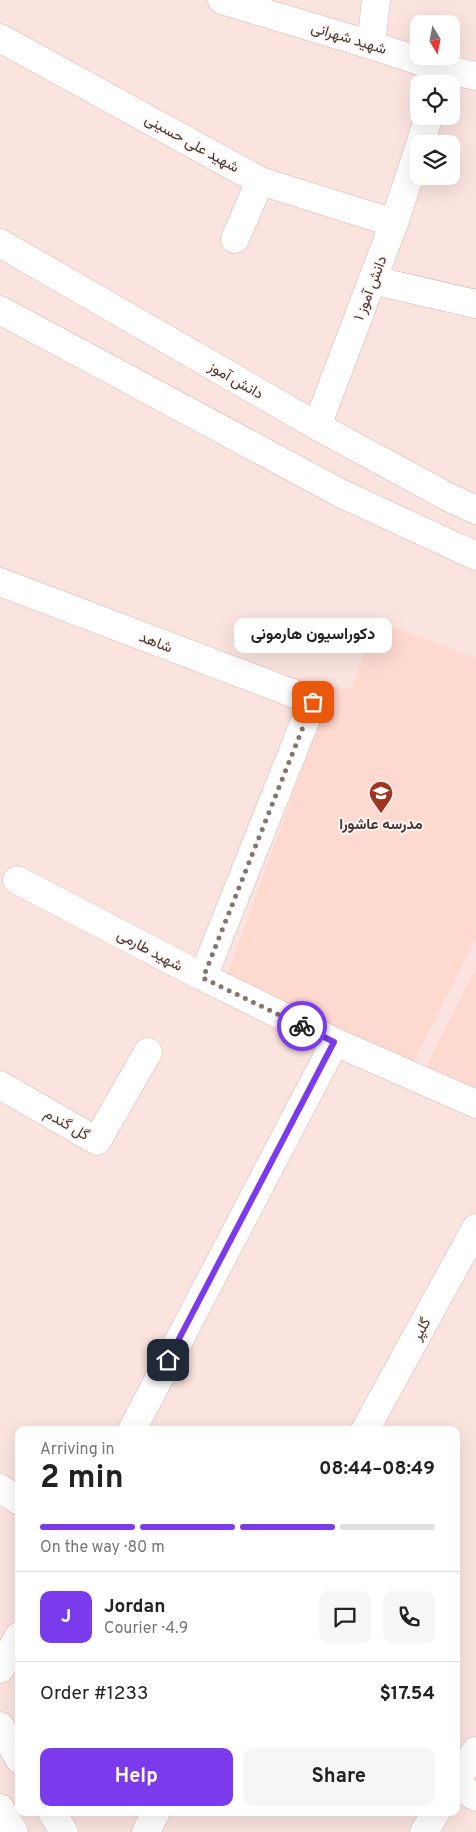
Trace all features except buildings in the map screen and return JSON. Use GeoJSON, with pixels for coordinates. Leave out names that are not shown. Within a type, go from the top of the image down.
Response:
{"type":"FeatureCollection","features":[{"type":"Feature","properties":{"kind":"street","name":"شهید شهرانی"},"geometry":{"type":"LineString","coordinates":[[222,0],[371,45],[440,75]]}},
{"type":"Feature","properties":{"kind":"street"},"geometry":{"type":"LineString","coordinates":[[371,45],[376,0]]}},
{"type":"Feature","properties":{"kind":"street","name":"شهید علی حسینی"},"geometry":{"type":"LineString","coordinates":[[0,38],[260,181],[394,223]]}},
{"type":"Feature","properties":{"kind":"street","name":"شهید شهرانی"},"geometry":{"type":"LineString","coordinates":[[460,76],[476,76]]}},
{"type":"Feature","properties":{"kind":"street","name":"دانش آموز ۱"},"geometry":{"type":"LineString","coordinates":[[316,426],[394,223],[410,175]]}},
{"type":"Feature","properties":{"kind":"street"},"geometry":{"type":"LineString","coordinates":[[234,239],[260,181]]}},
{"type":"Feature","properties":{"kind":"street","name":"دانش آموز"},"geometry":{"type":"LineString","coordinates":[[0,243],[316,426],[476,510]]}},
{"type":"Feature","properties":{"kind":"street"},"geometry":{"type":"LineString","coordinates":[[372,280],[476,304]]}},
{"type":"Feature","properties":{"kind":"street"},"geometry":{"type":"LineString","coordinates":[[0,310],[340,493],[476,556]]}},
{"type":"Feature","properties":{"kind":"street","name":"شاهد"},"geometry":{"type":"LineString","coordinates":[[0,582],[313,702],[203,978]]}},
{"type":"Feature","properties":{"kind":"street","name":"شهید طارمی"},"geometry":{"type":"LineString","coordinates":[[17,880],[203,978],[334,1042],[476,1104]]}},
{"type":"Feature","properties":{"kind":"street"},"geometry":{"type":"LineString","coordinates":[[134,1426],[334,1042]]}},
{"type":"Feature","properties":{"kind":"street","name":"گل گندم"},"geometry":{"type":"LineString","coordinates":[[0,1085],[97,1142],[148,1052]]}},
{"type":"Feature","properties":{"kind":"street","name":"گلپر"},"geometry":{"type":"LineString","coordinates":[[367,1426],[476,1228]]}},
{"type":"Feature","properties":{"kind":"street"},"geometry":{"type":"LineString","coordinates":[[0,1488],[15,1498]]}},
{"type":"Feature","properties":{"kind":"street"},"geometry":{"type":"LineString","coordinates":[[0,1669],[15,1643]]}},
{"type":"Feature","properties":{"kind":"street"},"geometry":{"type":"LineString","coordinates":[[0,1726],[15,1752]]}},
{"type":"Feature","properties":{"kind":"street"},"geometry":{"type":"LineString","coordinates":[[460,1775],[476,1751]]}},
{"type":"Feature","properties":{"kind":"street"},"geometry":{"type":"LineString","coordinates":[[460,1787],[476,1797]]}},
{"type":"Feature","properties":{"kind":"street"},"geometry":{"type":"LineString","coordinates":[[0,1808],[14,1832]]}},
{"type":"Feature","properties":{"kind":"street"},"geometry":{"type":"LineString","coordinates":[[54,1816],[64,1832]]}},
{"type":"Feature","properties":{"kind":"street"},"geometry":{"type":"LineString","coordinates":[[146,1832],[154,1816]]}},
{"type":"Feature","properties":{"kind":"street"},"geometry":{"type":"LineString","coordinates":[[424,1832],[434,1816]]}},
{"type":"Feature","properties":{"kind":"shaded area","name":"مدرسه عاشورا"},"geometry":{"type":"Polygon","coordinates":[[[375,621],[476,658],[476,939],[410,1068],[226,979],[332,686],[352,690],[375,621]]]}},
{"type":"Feature","properties":{"kind":"shaded area"},"geometry":{"type":"Polygon","coordinates":[[[476,968],[476,1091],[425,1069],[476,968]]]}},
{"type":"Feature","properties":{"kind":"way so far"},"geometry":{"type":"LineString","coordinates":[[302,1026],[203,978],[313,702]]}},
{"type":"Feature","properties":{"kind":"place","name":"دکوراسیون هارمونی"},"geometry":{"type":"Point","coordinates":[313,702]}},
{"type":"Feature","properties":{"kind":"place","name":"مدرسه عاشورا"},"geometry":{"type":"Point","coordinates":[381,814]}},
{"type":"Feature","properties":{"kind":"route"},"geometry":{"type":"LineString","coordinates":[[168,1360],[334,1042],[302,1026]]}}]}
